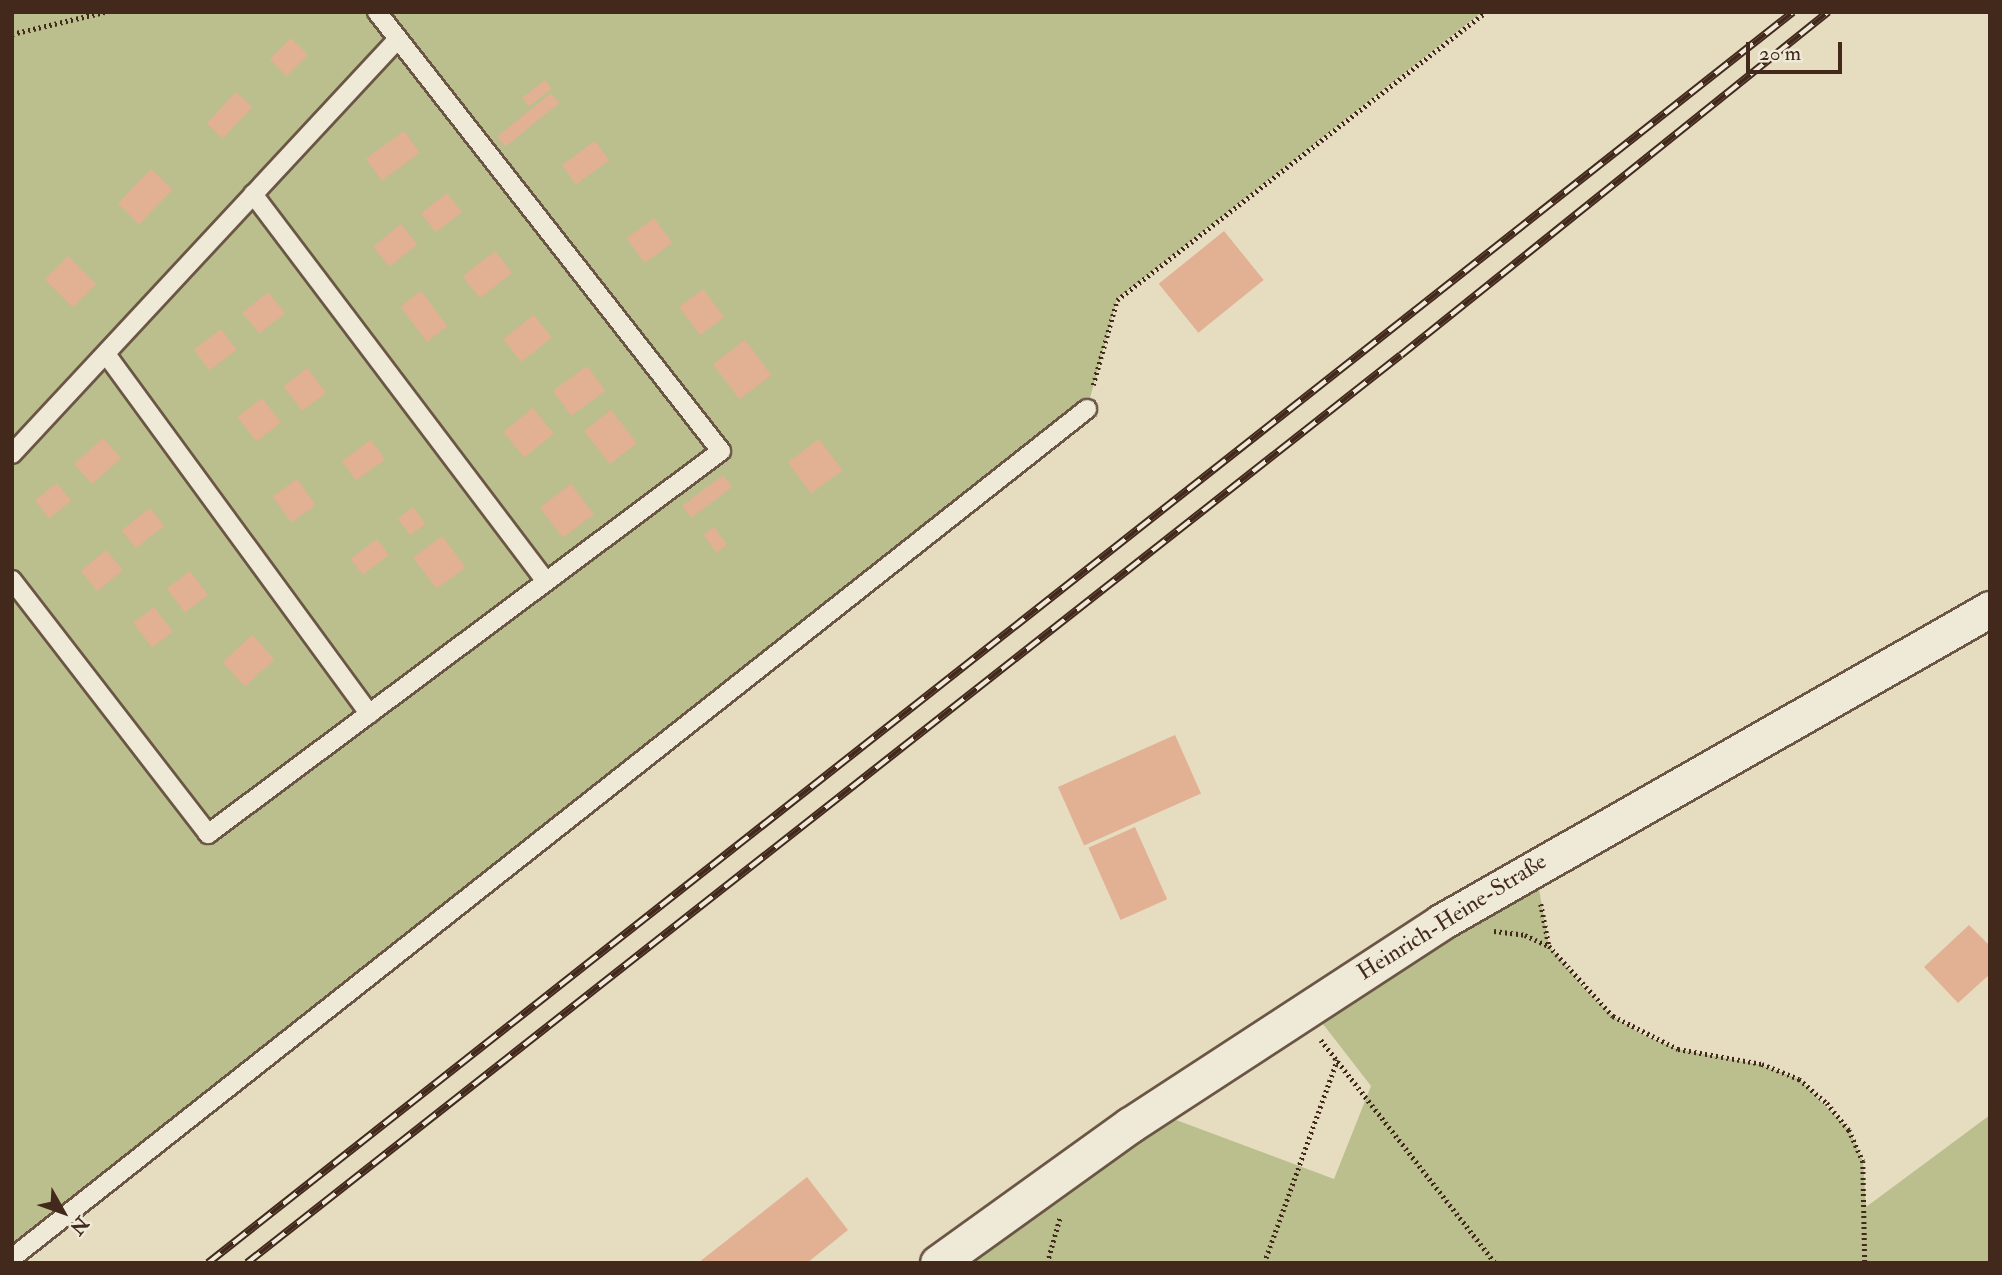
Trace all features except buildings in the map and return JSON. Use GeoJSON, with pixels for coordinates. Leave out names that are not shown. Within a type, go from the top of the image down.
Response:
{"type":"FeatureCollection","features":[{"type":"Feature","properties":{"kind":"street","name":"Heinrich-Heine-Straße"},"geometry":{"type":"LineString","coordinates":[[938,1263],[1130,1125],[1299,1012],[1535,865],[1990,609]]}},
{"type":"Feature","properties":{"kind":"lane"},"geometry":{"type":"LineString","coordinates":[[12,580],[208,834],[721,451],[396,41],[377,12]]}},
{"type":"Feature","properties":{"kind":"lane"},"geometry":{"type":"LineString","coordinates":[[12,454],[396,41]]}},
{"type":"Feature","properties":{"kind":"lane"},"geometry":{"type":"LineString","coordinates":[[253,194],[546,581]]}},
{"type":"Feature","properties":{"kind":"lane"},"geometry":{"type":"LineString","coordinates":[[106,354],[369,714]]}},
{"type":"Feature","properties":{"kind":"lane"},"geometry":{"type":"LineString","coordinates":[[12,1258],[1087,410]]}},
{"type":"Feature","properties":{"kind":"path"},"geometry":{"type":"LineString","coordinates":[[12,34],[104,12]]}},
{"type":"Feature","properties":{"kind":"path"},"geometry":{"type":"LineString","coordinates":[[1087,410],[1117,300],[1485,12]]}},
{"type":"Feature","properties":{"kind":"path"},"geometry":{"type":"LineString","coordinates":[[1535,865],[1549,946],[1613,1016],[1678,1049],[1762,1064],[1799,1079],[1849,1130],[1863,1161],[1865,1263]]}},
{"type":"Feature","properties":{"kind":"path"},"geometry":{"type":"LineString","coordinates":[[1299,1012],[1492,1261]]}},
{"type":"Feature","properties":{"kind":"path"},"geometry":{"type":"LineString","coordinates":[[1264,1263],[1337,1060]]}},
{"type":"Feature","properties":{"kind":"green space"},"geometry":{"type":"Polygon","coordinates":[[[12,12],[1482,12],[1117,299],[1087,409],[12,1258],[12,12]]]}},
{"type":"Feature","properties":{"kind":"green space"},"geometry":{"type":"Polygon","coordinates":[[[1535,866],[1549,946],[1585,989],[1612,1016],[1644,1035],[1677,1049],[1761,1065],[1799,1079],[1849,1130],[1863,1161],[1866,1207],[1990,1115],[1990,1263],[938,1263],[1152,1111],[1334,1179],[1371,1086],[1309,1006],[1535,866]]]}},
{"type":"Feature","properties":{"kind":"railway"},"geometry":{"type":"LineString","coordinates":[[208,1263],[1793,12]]}},
{"type":"Feature","properties":{"kind":"railway"},"geometry":{"type":"LineString","coordinates":[[247,1263],[1401,355],[1828,12]]}}]}
